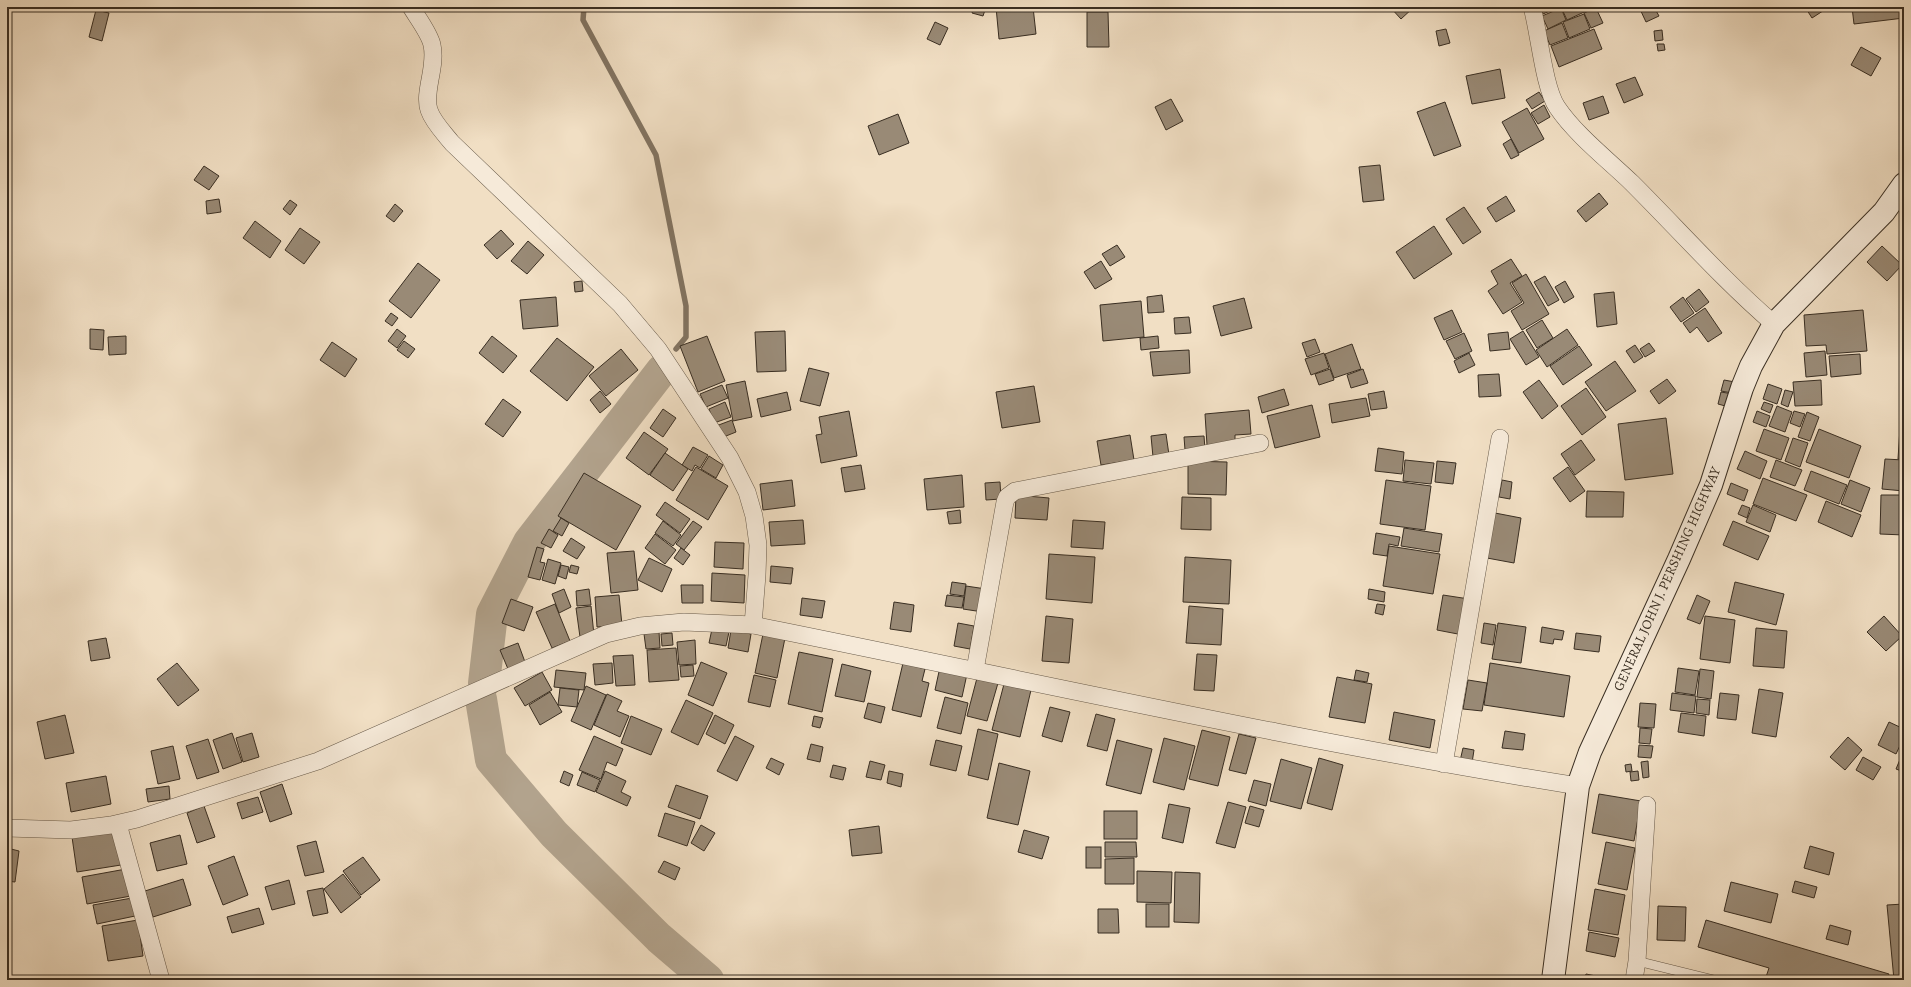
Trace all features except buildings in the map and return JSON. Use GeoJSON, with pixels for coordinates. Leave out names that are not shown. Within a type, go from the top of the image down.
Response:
{"type":"FeatureCollection","features":[{"type":"Feature","properties":{"kind":"main road","name":"GENERAL JOHN J. PERSHING HIGHWAY"},"geometry":{"type":"LineString","coordinates":[[1553,980],[1578,786],[1590,752],[1679,559],[1711,485],[1742,388],[1751,366],[1774,324],[1884,212],[1904,184]]}},
{"type":"Feature","properties":{"kind":"street"},"geometry":{"type":"LineString","coordinates":[[411,7],[432,44],[433,72],[428,93],[429,110],[438,125],[452,143],[620,304],[658,349],[730,458],[747,492],[754,516],[758,545],[758,575],[753,624]]}},
{"type":"Feature","properties":{"kind":"street"},"geometry":{"type":"LineString","coordinates":[[1532,7],[1549,88],[1556,107],[1576,129],[1656,207],[1725,280],[1774,324]]}},
{"type":"Feature","properties":{"kind":"street"},"geometry":{"type":"LineString","coordinates":[[1444,764],[1500,438]]}},
{"type":"Feature","properties":{"kind":"street"},"geometry":{"type":"LineString","coordinates":[[975,670],[1005,502],[1011,493],[1260,443]]}},
{"type":"Feature","properties":{"kind":"street"},"geometry":{"type":"LineString","coordinates":[[7,828],[71,830],[118,824],[318,761],[606,634],[640,626],[684,622],[753,624],[1444,764],[1578,786]]}},
{"type":"Feature","properties":{"kind":"street"},"geometry":{"type":"LineString","coordinates":[[1634,980],[1637,962],[1647,805]]}},
{"type":"Feature","properties":{"kind":"street"},"geometry":{"type":"LineString","coordinates":[[118,824],[161,980]]}},
{"type":"Feature","properties":{"kind":"lane"},"geometry":{"type":"LineString","coordinates":[[1637,962],[1714,980]]}},
{"type":"Feature","properties":{"kind":"waterway"},"geometry":{"type":"LineString","coordinates":[[584,7],[583,20],[656,155],[686,306],[686,337],[676,349]]}},
{"type":"Feature","properties":{"kind":"waterway"},"geometry":{"type":"LineString","coordinates":[[484,683],[492,614],[529,542],[662,370]]}},
{"type":"Feature","properties":{"kind":"waterway"},"geometry":{"type":"LineString","coordinates":[[481,699],[491,760],[554,834],[659,938],[708,980]]}}]}
